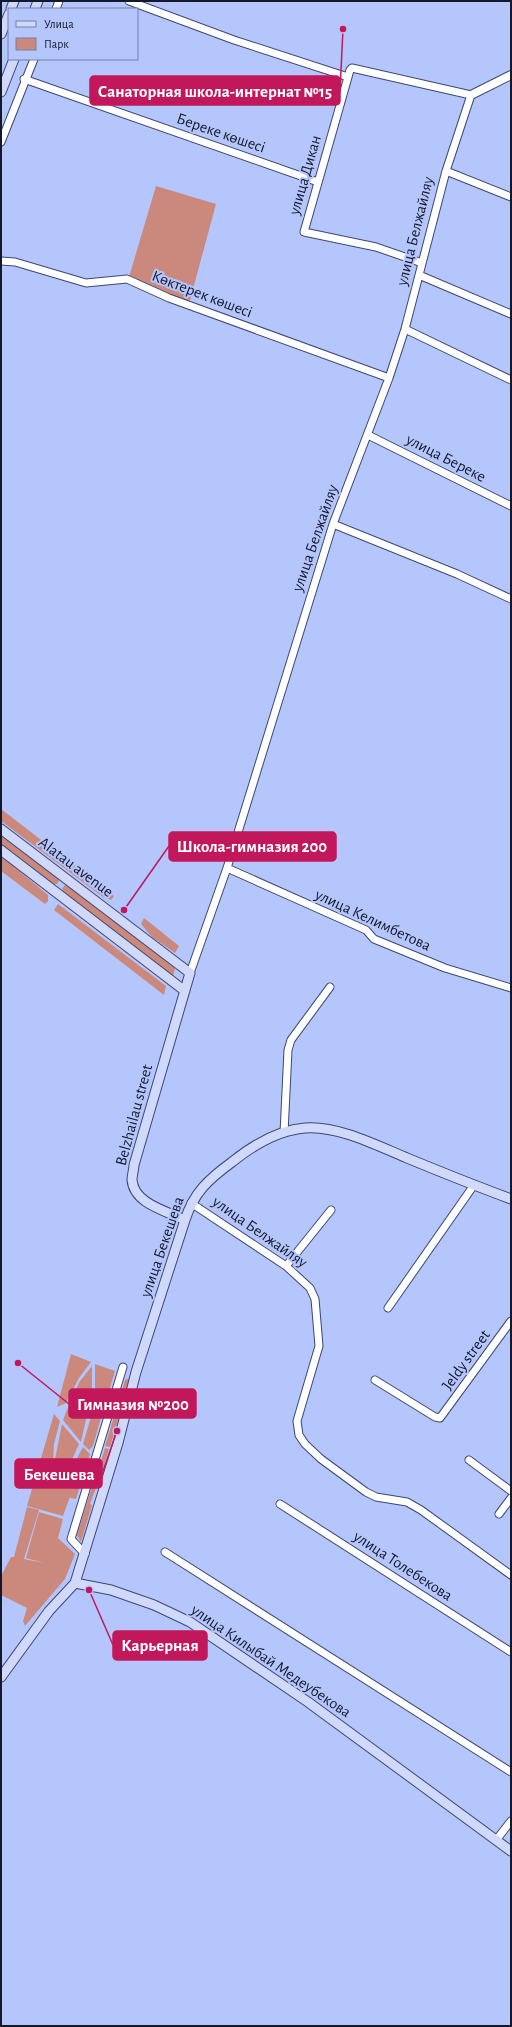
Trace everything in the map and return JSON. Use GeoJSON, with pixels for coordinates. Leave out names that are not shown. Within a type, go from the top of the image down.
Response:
{"type":"FeatureCollection","features":[{"type":"Feature","properties":{"kind":"main road"},"geometry":{"type":"LineString","coordinates":[[1,34],[8,16]]}},
{"type":"Feature","properties":{"kind":"main road"},"geometry":{"type":"LineString","coordinates":[[1,92],[14,60]]}},
{"type":"Feature","properties":{"kind":"main road","name":"Alatau avenue"},"geometry":{"type":"LineString","coordinates":[[1,829],[190,973]]}},
{"type":"Feature","properties":{"kind":"main road","name":"Alatau avenue"},"geometry":{"type":"LineString","coordinates":[[1,850],[185,991]]}},
{"type":"Feature","properties":{"kind":"main road"},"geometry":{"type":"LineString","coordinates":[[57,892],[65,878]]}},
{"type":"Feature","properties":{"kind":"main road","name":"улица Белжайляу"},"geometry":{"type":"LineString","coordinates":[[185,991],[190,973]]}},
{"type":"Feature","properties":{"kind":"main road","name":"Belzhailau street"},"geometry":{"type":"LineString","coordinates":[[185,991],[134,1164],[132,1181],[138,1195],[147,1202],[185,1220]]}},
{"type":"Feature","properties":{"kind":"main road","name":"улица Бекешева"},"geometry":{"type":"LineString","coordinates":[[75,1583],[85,1554],[136,1372],[185,1220],[191,1203],[203,1186],[241,1155],[260,1144],[284,1133],[306,1128],[330,1130],[362,1140],[511,1200]]}},
{"type":"Feature","properties":{"kind":"main road"},"geometry":{"type":"LineString","coordinates":[[1,1677],[49,1611],[75,1583]]}},
{"type":"Feature","properties":{"kind":"main road","name":"улица Килыбай Медеубекова"},"geometry":{"type":"LineString","coordinates":[[75,1583],[111,1590],[154,1605],[190,1622],[265,1672],[511,1851]]}},
{"type":"Feature","properties":{"kind":"street"},"geometry":{"type":"LineString","coordinates":[[129,1],[234,40],[348,77],[350,70],[355,68],[471,95],[511,75]]}},
{"type":"Feature","properties":{"kind":"street"},"geometry":{"type":"LineString","coordinates":[[1,142],[24,80],[34,60]]}},
{"type":"Feature","properties":{"kind":"street","name":"улица Дикан"},"geometry":{"type":"LineString","coordinates":[[348,77],[304,232],[376,247],[422,263]]}},
{"type":"Feature","properties":{"kind":"street","name":"Береке көшесі"},"geometry":{"type":"LineString","coordinates":[[24,80],[318,182]]}},
{"type":"Feature","properties":{"kind":"street","name":"улица Белжайляу"},"geometry":{"type":"LineString","coordinates":[[190,973],[227,868],[333,524],[389,378],[405,329],[446,170],[471,95]]}},
{"type":"Feature","properties":{"kind":"street"},"geometry":{"type":"LineString","coordinates":[[446,170],[511,198]]}},
{"type":"Feature","properties":{"kind":"street","name":"Көктерек көшесі"},"geometry":{"type":"LineString","coordinates":[[1,261],[15,262],[86,284],[127,279],[169,298],[389,378]]}},
{"type":"Feature","properties":{"kind":"street"},"geometry":{"type":"LineString","coordinates":[[419,275],[511,314]]}},
{"type":"Feature","properties":{"kind":"street"},"geometry":{"type":"LineString","coordinates":[[405,329],[511,380]]}},
{"type":"Feature","properties":{"kind":"street","name":"улица Береке"},"geometry":{"type":"LineString","coordinates":[[368,434],[511,506]]}},
{"type":"Feature","properties":{"kind":"street"},"geometry":{"type":"LineString","coordinates":[[333,524],[457,574],[511,599]]}},
{"type":"Feature","properties":{"kind":"street","name":"улица Келимбетова"},"geometry":{"type":"LineString","coordinates":[[227,868],[366,930],[374,939],[445,968],[511,988]]}},
{"type":"Feature","properties":{"kind":"street"},"geometry":{"type":"LineString","coordinates":[[284,1133],[288,1050],[291,1040],[330,987]]}},
{"type":"Feature","properties":{"kind":"street"},"geometry":{"type":"LineString","coordinates":[[388,1308],[474,1185]]}},
{"type":"Feature","properties":{"kind":"street","name":"улица Белжайляу"},"geometry":{"type":"LineString","coordinates":[[191,1203],[286,1266],[310,1288],[315,1299],[319,1346],[297,1421],[299,1435],[321,1460],[366,1492],[376,1497],[407,1502],[421,1510],[511,1575]]}},
{"type":"Feature","properties":{"kind":"street"},"geometry":{"type":"LineString","coordinates":[[286,1266],[331,1210]]}},
{"type":"Feature","properties":{"kind":"street","name":"Jeldy street"},"geometry":{"type":"LineString","coordinates":[[375,1380],[435,1417],[440,1418],[511,1321]]}},
{"type":"Feature","properties":{"kind":"street"},"geometry":{"type":"LineString","coordinates":[[85,1554],[71,1539],[124,1368]]}},
{"type":"Feature","properties":{"kind":"street"},"geometry":{"type":"LineString","coordinates":[[469,1460],[511,1491]]}},
{"type":"Feature","properties":{"kind":"street"},"geometry":{"type":"LineString","coordinates":[[498,1514],[511,1498]]}},
{"type":"Feature","properties":{"kind":"street","name":"улица Толебекова"},"geometry":{"type":"LineString","coordinates":[[280,1504],[511,1652]]}},
{"type":"Feature","properties":{"kind":"street"},"geometry":{"type":"LineString","coordinates":[[165,1552],[511,1772]]}},
{"type":"Feature","properties":{"kind":"street"},"geometry":{"type":"LineString","coordinates":[[496,1839],[511,1821]]}},
{"type":"Feature","properties":{"kind":"green space"},"geometry":{"type":"Polygon","coordinates":[[[156,186],[216,204],[189,304],[129,277],[156,186]]]}},
{"type":"Feature","properties":{"kind":"green space"},"geometry":{"type":"Polygon","coordinates":[[[1,809],[114,896],[111,900],[103,897],[1,821],[1,809]]]}},
{"type":"Feature","properties":{"kind":"green space"},"geometry":{"type":"Polygon","coordinates":[[[1,834],[58,877],[59,881],[57,884],[53,884],[1,845],[1,834]]]}},
{"type":"Feature","properties":{"kind":"green space"},"geometry":{"type":"Polygon","coordinates":[[[1,856],[48,895],[48,901],[45,904],[1,871],[1,856]]]}},
{"type":"Feature","properties":{"kind":"green space"},"geometry":{"type":"Polygon","coordinates":[[[65,885],[69,886],[175,968],[173,977],[64,892],[62,889],[65,885]]]}},
{"type":"Feature","properties":{"kind":"green space"},"geometry":{"type":"Polygon","coordinates":[[[58,904],[166,986],[164,995],[54,910],[58,904]]]}},
{"type":"Feature","properties":{"kind":"green space"},"geometry":{"type":"Polygon","coordinates":[[[144,918],[179,946],[175,953],[152,937],[141,924],[144,918]]]}},
{"type":"Feature","properties":{"kind":"green space"},"geometry":{"type":"Polygon","coordinates":[[[71,1354],[91,1362],[79,1378],[66,1403],[57,1407],[71,1354]]]}},
{"type":"Feature","properties":{"kind":"green space"},"geometry":{"type":"Polygon","coordinates":[[[95,1364],[115,1371],[109,1391],[95,1393],[95,1364]]]}},
{"type":"Feature","properties":{"kind":"green space"},"geometry":{"type":"Polygon","coordinates":[[[92,1366],[92,1394],[70,1401],[80,1381],[92,1366]]]}},
{"type":"Feature","properties":{"kind":"green space"},"geometry":{"type":"Polygon","coordinates":[[[131,1377],[110,1447],[105,1446],[125,1380],[131,1377]]]}},
{"type":"Feature","properties":{"kind":"green space"},"geometry":{"type":"Polygon","coordinates":[[[108,1393],[93,1446],[89,1450],[83,1444],[93,1410],[94,1397],[108,1393]]]}},
{"type":"Feature","properties":{"kind":"green space"},"geometry":{"type":"Polygon","coordinates":[[[91,1397],[81,1442],[63,1420],[69,1405],[91,1397]]]}},
{"type":"Feature","properties":{"kind":"green space"},"geometry":{"type":"Polygon","coordinates":[[[54,1414],[60,1421],[54,1444],[52,1484],[54,1484],[55,1459],[62,1424],[79,1444],[65,1475],[58,1486],[62,1487],[83,1447],[90,1454],[76,1499],[70,1498],[71,1494],[63,1516],[27,1506],[54,1414]]]}},
{"type":"Feature","properties":{"kind":"green space"},"geometry":{"type":"Polygon","coordinates":[[[105,1448],[109,1449],[102,1472],[98,1471],[105,1448]]]}},
{"type":"Feature","properties":{"kind":"green space"},"geometry":{"type":"Polygon","coordinates":[[[96,1474],[101,1475],[90,1504],[92,1505],[81,1542],[77,1535],[96,1474]]]}},
{"type":"Feature","properties":{"kind":"green space"},"geometry":{"type":"Polygon","coordinates":[[[27,1507],[39,1510],[24,1559],[44,1563],[26,1558],[39,1512],[63,1519],[58,1538],[75,1554],[65,1579],[25,1626],[23,1621],[27,1608],[1,1595],[1,1576],[11,1557],[14,1557],[27,1507]]]}},
{"type":"Feature","properties":{"kind":"place","name":"Санаторная школа-интернат №15"},"geometry":{"type":"Point","coordinates":[343,29]}},
{"type":"Feature","properties":{"kind":"place","name":"Школа-гимназия 200"},"geometry":{"type":"Point","coordinates":[124,910]}},
{"type":"Feature","properties":{"kind":"place","name":"Гимназия №200"},"geometry":{"type":"Point","coordinates":[18,1363]}},
{"type":"Feature","properties":{"kind":"place","name":"Бекешева"},"geometry":{"type":"Point","coordinates":[117,1431]}},
{"type":"Feature","properties":{"kind":"place","name":"Карьерная"},"geometry":{"type":"Point","coordinates":[89,1590]}}]}
